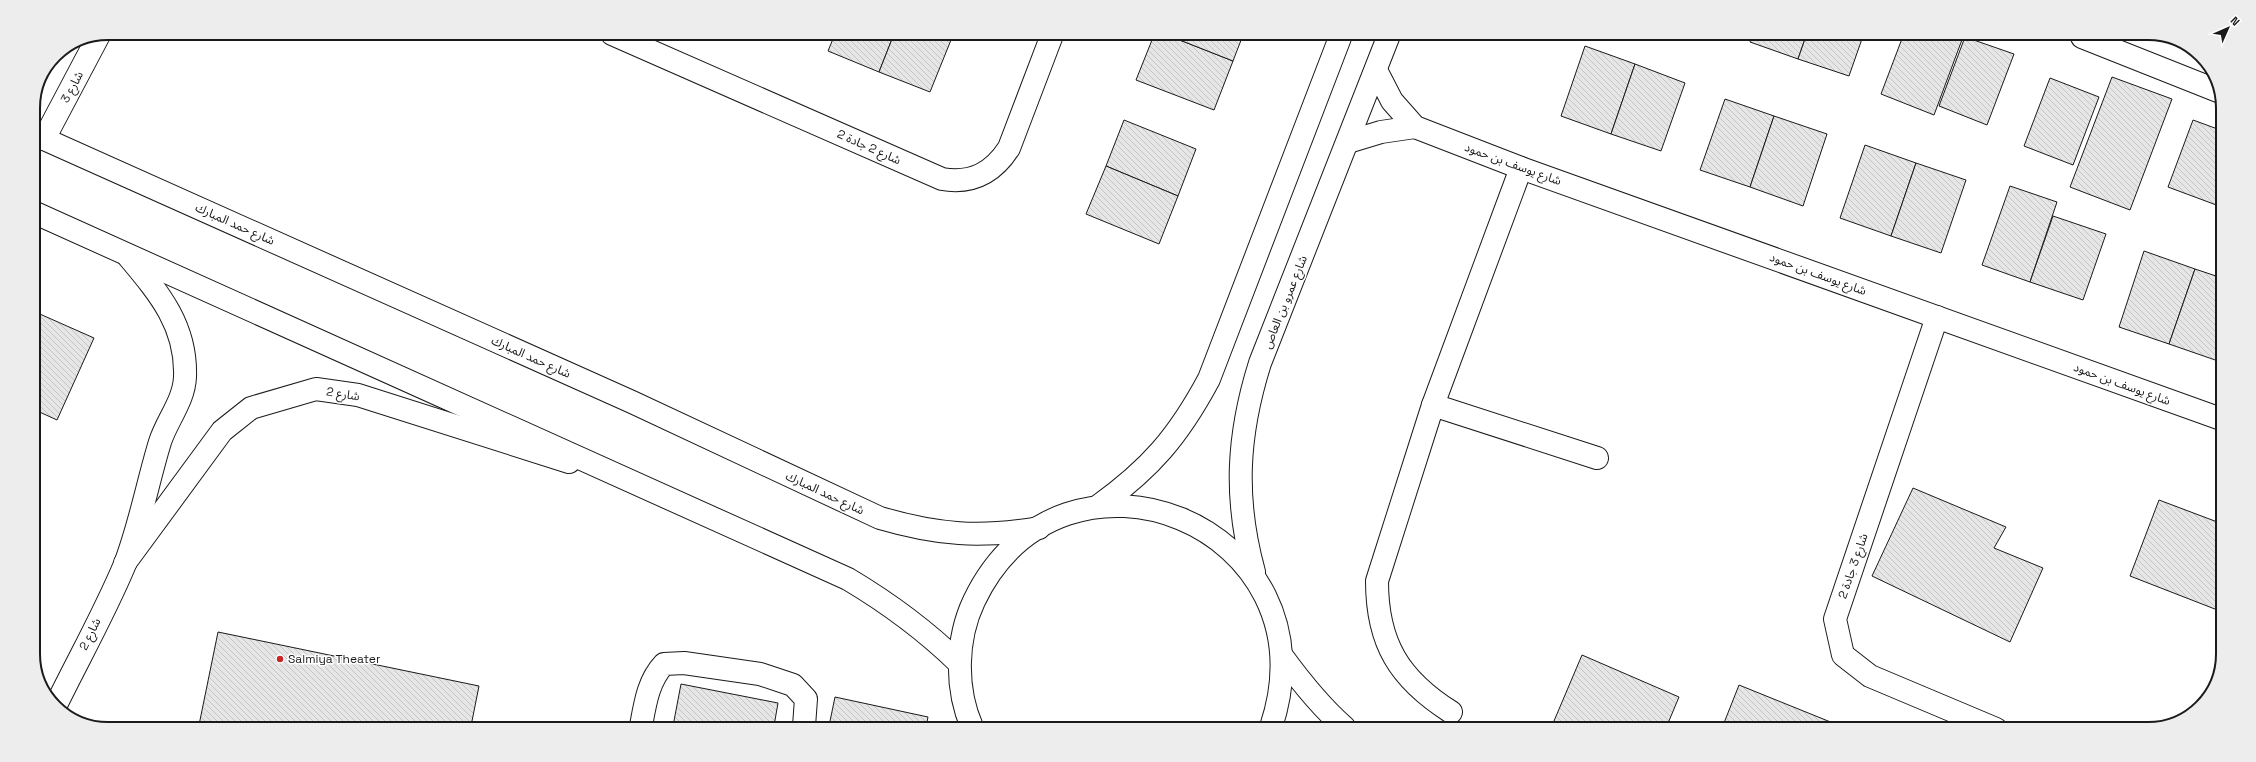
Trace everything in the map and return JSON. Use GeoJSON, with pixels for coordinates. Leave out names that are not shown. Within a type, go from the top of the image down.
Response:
{"type":"FeatureCollection","features":[{"type":"Feature","properties":{"kind":"main road","name":"شارع 2 جادة 2"},"geometry":{"type":"LineString","coordinates":[[626,40],[942,179],[955,181],[970,180],[982,175],[993,168],[1002,159],[1009,148],[1050,40]]}},
{"type":"Feature","properties":{"kind":"main road"},"geometry":{"type":"LineString","coordinates":[[1097,507],[1125,487],[1160,454],[1193,410],[1209,379],[1339,40]]}},
{"type":"Feature","properties":{"kind":"main road","name":"شارع عمرو بن العاص"},"geometry":{"type":"LineString","coordinates":[[1256,579],[1247,544],[1241,508],[1240,471],[1243,434],[1249,398],[1260,363],[1387,40]]}},
{"type":"Feature","properties":{"kind":"main road"},"geometry":{"type":"LineString","coordinates":[[2090,40],[2213,89]]}},
{"type":"Feature","properties":{"kind":"main road","name":"شارع 3"},"geometry":{"type":"LineString","coordinates":[[40,134],[95,41]]}},
{"type":"Feature","properties":{"kind":"main road","name":"شارع يوسف بن حمود"},"geometry":{"type":"LineString","coordinates":[[1376,70],[1392,101],[1415,128]]}},
{"type":"Feature","properties":{"kind":"main road","name":"شارع يوسف بن حمود"},"geometry":{"type":"LineString","coordinates":[[1348,142],[1381,132],[1415,128],[1521,168],[2216,418]]}},
{"type":"Feature","properties":{"kind":"main road","name":"شارع حمد المبارك"},"geometry":{"type":"LineString","coordinates":[[40,136],[632,402],[880,518],[911,527],[943,533],[975,535],[1007,533],[1039,528]]}},
{"type":"Feature","properties":{"kind":"main road"},"geometry":{"type":"LineString","coordinates":[[1450,712],[1431,700],[1414,685],[1400,667],[1389,648],[1381,626],[1377,604],[1377,581],[1433,405],[1521,168]]}},
{"type":"Feature","properties":{"kind":"main road"},"geometry":{"type":"LineString","coordinates":[[40,215],[848,579],[888,603],[925,631],[960,663]]}},
{"type":"Feature","properties":{"kind":"main road","name":"شارع 2"},"geometry":{"type":"LineString","coordinates":[[58,700],[125,563],[161,440],[175,413],[185,378],[181,345],[174,319],[161,296],[127,255]]}},
{"type":"Feature","properties":{"kind":"main road","name":"شارع 3 جادة 2"},"geometry":{"type":"LineString","coordinates":[[1937,317],[1836,619],[1843,655],[1870,676],[1979,722]]}},
{"type":"Feature","properties":{"kind":"main road","name":"شارع 2"},"geometry":{"type":"LineString","coordinates":[[125,563],[222,431],[251,408],[280,398],[316,389],[358,395],[626,480]]}},
{"type":"Feature","properties":{"kind":"main road"},"geometry":{"type":"LineString","coordinates":[[1433,405],[1597,458]]}},
{"type":"Feature","properties":{"kind":"main road"},"geometry":{"type":"LineString","coordinates":[[971,722],[962,691],[960,663],[962,635],[970,609],[982,585],[998,562],[1017,543],[1039,528],[1058,518],[1097,507],[1124,506],[1149,508],[1175,515],[1199,526],[1221,541],[1240,558],[1256,579],[1269,604],[1278,629],[1282,656],[1282,682],[1272,722]]}},
{"type":"Feature","properties":{"kind":"main road"},"geometry":{"type":"LineString","coordinates":[[1282,656],[1303,685],[1338,722]]}},
{"type":"Feature","properties":{"kind":"main road"},"geometry":{"type":"LineString","coordinates":[[642,722],[644,705],[654,674],[664,664],[684,663],[760,674],[794,685],[806,699],[804,722]]}},
{"type":"Feature","properties":{"kind":"building"},"geometry":{"type":"Polygon","coordinates":[[[833,40],[892,40],[879,72],[828,51],[833,40]]]}},
{"type":"Feature","properties":{"kind":"building"},"geometry":{"type":"Polygon","coordinates":[[[892,40],[951,40],[930,92],[879,72],[892,40]]]}},
{"type":"Feature","properties":{"kind":"building"},"geometry":{"type":"Polygon","coordinates":[[[1152,40],[1180,40],[1233,61],[1214,110],[1136,80],[1152,40]]]}},
{"type":"Feature","properties":{"kind":"building"},"geometry":{"type":"Polygon","coordinates":[[[1180,40],[1241,40],[1233,61],[1180,40]]]}},
{"type":"Feature","properties":{"kind":"building"},"geometry":{"type":"Polygon","coordinates":[[[1751,40],[1805,40],[1798,59],[1750,42],[1751,40]]]}},
{"type":"Feature","properties":{"kind":"building"},"geometry":{"type":"Polygon","coordinates":[[[1805,40],[1862,40],[1849,76],[1798,59],[1805,40]]]}},
{"type":"Feature","properties":{"kind":"building"},"geometry":{"type":"Polygon","coordinates":[[[1901,40],[1962,40],[1934,115],[1881,94],[1901,40]]]}},
{"type":"Feature","properties":{"kind":"building"},"geometry":{"type":"Polygon","coordinates":[[[1964,40],[1974,40],[2014,54],[1987,125],[1939,106],[1964,40]]]}},
{"type":"Feature","properties":{"kind":"building"},"geometry":{"type":"Polygon","coordinates":[[[1585,46],[1635,64],[1611,134],[1561,116],[1585,46]]]}},
{"type":"Feature","properties":{"kind":"building"},"geometry":{"type":"Polygon","coordinates":[[[1635,64],[1685,83],[1661,151],[1611,134],[1635,64]]]}},
{"type":"Feature","properties":{"kind":"building"},"geometry":{"type":"Polygon","coordinates":[[[2112,77],[2172,99],[2130,210],[2070,187],[2112,77]]]}},
{"type":"Feature","properties":{"kind":"building"},"geometry":{"type":"Polygon","coordinates":[[[2050,78],[2099,97],[2073,165],[2024,146],[2050,78]]]}},
{"type":"Feature","properties":{"kind":"building"},"geometry":{"type":"Polygon","coordinates":[[[1725,99],[1774,116],[1750,187],[1700,170],[1725,99]]]}},
{"type":"Feature","properties":{"kind":"building"},"geometry":{"type":"Polygon","coordinates":[[[1774,116],[1827,134],[1803,206],[1750,187],[1774,116]]]}},
{"type":"Feature","properties":{"kind":"building"},"geometry":{"type":"Polygon","coordinates":[[[1124,120],[1196,149],[1178,196],[1106,166],[1124,120]]]}},
{"type":"Feature","properties":{"kind":"building"},"geometry":{"type":"Polygon","coordinates":[[[2193,120],[2216,128],[2216,205],[2168,187],[2193,120]]]}},
{"type":"Feature","properties":{"kind":"building"},"geometry":{"type":"Polygon","coordinates":[[[1865,145],[1916,163],[1891,236],[1840,218],[1865,145]]]}},
{"type":"Feature","properties":{"kind":"building"},"geometry":{"type":"Polygon","coordinates":[[[1916,163],[1966,180],[1941,253],[1891,236],[1916,163]]]}},
{"type":"Feature","properties":{"kind":"building"},"geometry":{"type":"Polygon","coordinates":[[[1106,166],[1178,196],[1159,244],[1086,214],[1106,166]]]}},
{"type":"Feature","properties":{"kind":"building"},"geometry":{"type":"Polygon","coordinates":[[[2010,186],[2057,202],[2030,282],[1982,265],[2010,186]]]}},
{"type":"Feature","properties":{"kind":"building"},"geometry":{"type":"Polygon","coordinates":[[[2053,216],[2106,234],[2083,300],[2030,282],[2053,216]]]}},
{"type":"Feature","properties":{"kind":"building"},"geometry":{"type":"Polygon","coordinates":[[[2144,251],[2195,269],[2169,344],[2119,327],[2144,251]]]}},
{"type":"Feature","properties":{"kind":"building"},"geometry":{"type":"Polygon","coordinates":[[[2195,269],[2216,276],[2216,360],[2169,344],[2195,269]]]}},
{"type":"Feature","properties":{"kind":"building"},"geometry":{"type":"Polygon","coordinates":[[[40,314],[94,338],[57,420],[40,412],[40,314]]]}},
{"type":"Feature","properties":{"kind":"building"},"geometry":{"type":"Polygon","coordinates":[[[1913,488],[2006,527],[1994,548],[2043,568],[2010,642],[1872,576],[1913,488]]]}},
{"type":"Feature","properties":{"kind":"building"},"geometry":{"type":"Polygon","coordinates":[[[2159,500],[2216,521],[2216,609],[2130,576],[2159,500]]]}},
{"type":"Feature","properties":{"kind":"building","name":"Salmiya Theater"},"geometry":{"type":"Polygon","coordinates":[[[218,632],[479,686],[472,722],[200,722],[218,632]]]}},
{"type":"Feature","properties":{"kind":"building"},"geometry":{"type":"Polygon","coordinates":[[[1582,655],[1679,697],[1669,722],[1554,722],[1582,655]]]}},
{"type":"Feature","properties":{"kind":"building"},"geometry":{"type":"Polygon","coordinates":[[[681,684],[778,703],[775,722],[674,722],[681,684]]]}},
{"type":"Feature","properties":{"kind":"building"},"geometry":{"type":"Polygon","coordinates":[[[1739,685],[1831,722],[1724,722],[1739,685]]]}},
{"type":"Feature","properties":{"kind":"building"},"geometry":{"type":"Polygon","coordinates":[[[835,697],[928,717],[927,722],[830,722],[835,697]]]}},
{"type":"Feature","properties":{"kind":"place","name":"Salmiya Theater"},"geometry":{"type":"Point","coordinates":[280,659]}}]}
